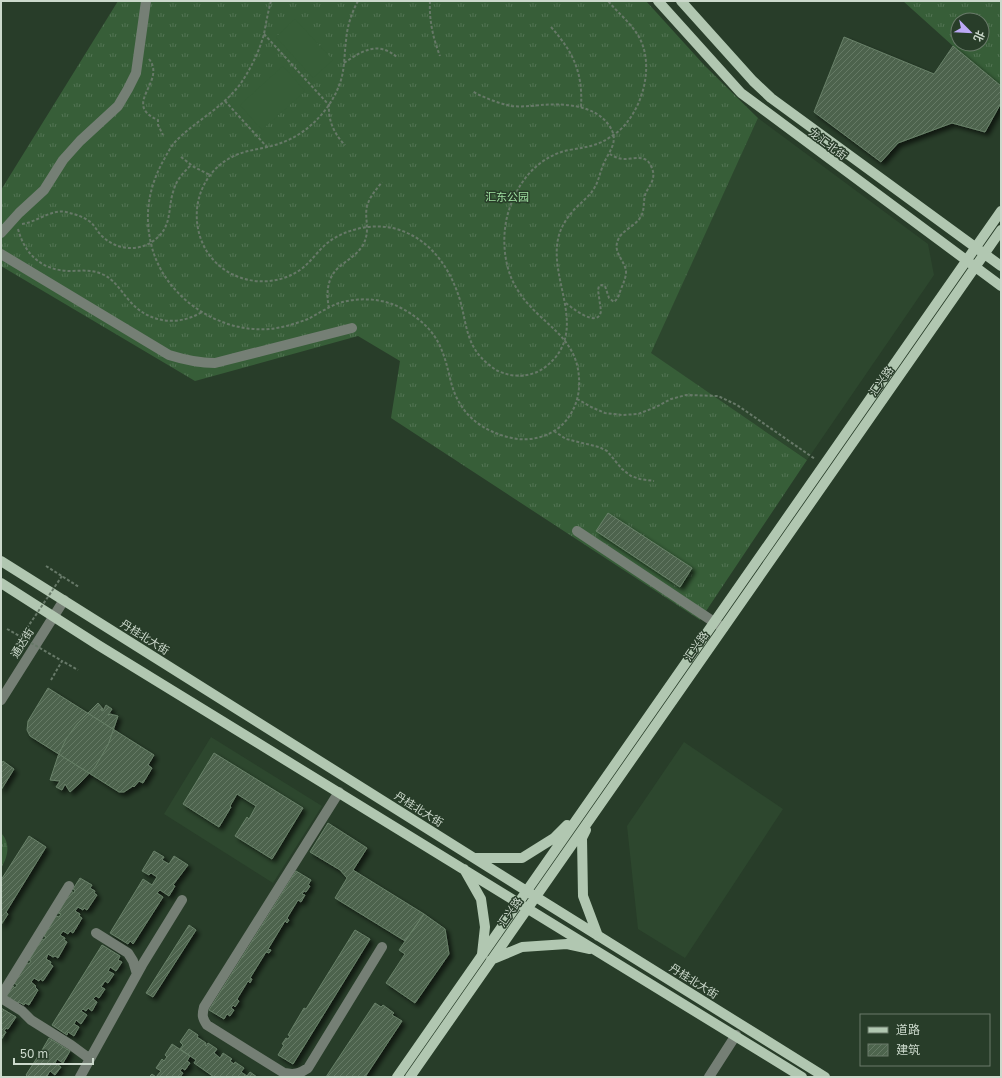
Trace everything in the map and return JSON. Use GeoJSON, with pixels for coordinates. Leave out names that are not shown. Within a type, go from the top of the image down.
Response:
{"type":"FeatureCollection","features":[{"type":"Feature","properties":{"kind":"main road","name":"龙汇北街"},"geometry":{"type":"LineString","coordinates":[[658,1],[741,93],[1001,286]]}},
{"type":"Feature","properties":{"kind":"main road","name":"龙汇北街"},"geometry":{"type":"LineString","coordinates":[[681,1],[753,81],[771,98],[1001,266]]}},
{"type":"Feature","properties":{"kind":"main road"},"geometry":{"type":"LineString","coordinates":[[980,251],[1001,211]]}},
{"type":"Feature","properties":{"kind":"main road"},"geometry":{"type":"LineString","coordinates":[[397,1077],[482,956],[524,905],[527,891],[824,465],[970,264],[980,251],[1001,230]]}},
{"type":"Feature","properties":{"kind":"main road","name":"汇兴路"},"geometry":{"type":"LineString","coordinates":[[410,1077],[491,960],[524,905],[536,897],[723,628],[970,264]]}},
{"type":"Feature","properties":{"kind":"main road","name":"丹桂北大街"},"geometry":{"type":"LineString","coordinates":[[1,561],[825,1077]]}},
{"type":"Feature","properties":{"kind":"main road"},"geometry":{"type":"LineString","coordinates":[[1,583],[98,645],[736,1035],[802,1077]]}},
{"type":"Feature","properties":{"kind":"main road"},"geometry":{"type":"LineString","coordinates":[[474,858],[522,858],[554,838],[584,809]]}},
{"type":"Feature","properties":{"kind":"main road"},"geometry":{"type":"LineString","coordinates":[[595,811],[582,838],[583,896],[598,936]]}},
{"type":"Feature","properties":{"kind":"main road"},"geometry":{"type":"LineString","coordinates":[[463,868],[481,899],[485,927],[482,956]]}},
{"type":"Feature","properties":{"kind":"main road"},"geometry":{"type":"LineString","coordinates":[[491,960],[522,948],[567,944],[597,950]]}},
{"type":"Feature","properties":{"kind":"street"},"geometry":{"type":"LineString","coordinates":[[1,233],[19,213],[44,190],[63,160],[75,146],[118,106],[136,73],[146,1]]}},
{"type":"Feature","properties":{"kind":"street"},"geometry":{"type":"LineString","coordinates":[[1,254],[169,354],[185,360],[201,363],[215,363],[352,328]]}},
{"type":"Feature","properties":{"kind":"street"},"geometry":{"type":"LineString","coordinates":[[577,531],[723,628]]}},
{"type":"Feature","properties":{"kind":"street","name":"通达街"},"geometry":{"type":"LineString","coordinates":[[1,700],[64,600]]}},
{"type":"Feature","properties":{"kind":"street"},"geometry":{"type":"LineString","coordinates":[[339,792],[204,1007],[202,1015],[203,1020],[207,1025],[284,1073],[292,1075],[300,1074],[308,1068],[382,947]]}},
{"type":"Feature","properties":{"kind":"street"},"geometry":{"type":"LineString","coordinates":[[69,886],[1,998],[90,1059]]}},
{"type":"Feature","properties":{"kind":"street"},"geometry":{"type":"LineString","coordinates":[[80,1077],[137,974],[182,900]]}},
{"type":"Feature","properties":{"kind":"street"},"geometry":{"type":"LineString","coordinates":[[96,933],[128,953],[133,961],[137,974]]}},
{"type":"Feature","properties":{"kind":"street"},"geometry":{"type":"LineString","coordinates":[[709,1077],[736,1035]]}},
{"type":"Feature","properties":{"kind":"path"},"geometry":{"type":"LineString","coordinates":[[271,1],[264,34],[258,53],[250,69],[238,87],[224,101],[173,144],[162,162],[152,185],[148,208],[149,231],[153,253],[163,273],[175,290],[188,303],[215,319],[231,325],[261,329],[279,328],[308,319],[340,303],[374,300],[392,304],[408,312],[434,334],[442,350],[459,404],[471,417],[483,428],[503,436],[520,440],[550,434],[564,423],[575,407],[578,398],[579,374],[576,358],[565,340],[557,330],[539,317],[514,286],[504,249],[509,210],[519,188],[529,174],[540,163],[554,155],[568,150],[588,148],[614,134],[628,121],[639,101],[644,83],[646,66],[643,46],[638,35],[608,1]]}},
{"type":"Feature","properties":{"kind":"path"},"geometry":{"type":"LineString","coordinates":[[358,1],[348,25],[344,63],[340,83],[329,105],[310,126],[287,141],[232,156],[223,162],[210,175],[203,185],[197,205],[196,221],[203,246],[215,262],[228,272],[242,279],[262,282],[282,278],[301,269],[324,246],[350,230],[368,227],[389,228],[404,231],[431,248],[452,278],[460,302],[470,342],[477,353],[486,362],[504,374],[529,374],[541,370],[555,356],[565,340],[565,302],[556,263],[556,250],[560,230],[573,211],[595,188],[600,178],[602,168],[613,147],[614,134],[609,124],[598,115],[581,108],[560,105],[527,107],[512,106],[485,98],[472,91]]}},
{"type":"Feature","properties":{"kind":"path"},"geometry":{"type":"LineString","coordinates":[[430,1],[430,21],[432,33],[440,56]]}},
{"type":"Feature","properties":{"kind":"path"},"geometry":{"type":"LineString","coordinates":[[551,27],[568,49],[577,67],[581,87],[581,108]]}},
{"type":"Feature","properties":{"kind":"path"},"geometry":{"type":"LineString","coordinates":[[264,34],[329,105],[329,119],[339,139],[345,145]]}},
{"type":"Feature","properties":{"kind":"path"},"geometry":{"type":"LineString","coordinates":[[344,63],[361,51],[379,48],[386,50],[398,58]]}},
{"type":"Feature","properties":{"kind":"path"},"geometry":{"type":"LineString","coordinates":[[140,52],[152,62],[154,70],[152,81],[143,100],[144,108],[158,120],[158,124],[163,135]]}},
{"type":"Feature","properties":{"kind":"path"},"geometry":{"type":"LineString","coordinates":[[224,101],[267,147]]}},
{"type":"Feature","properties":{"kind":"path"},"geometry":{"type":"LineString","coordinates":[[565,302],[580,314],[598,318],[601,311],[598,290],[599,286],[602,284],[605,286],[609,298],[614,302],[618,297],[624,281],[626,270],[617,253],[617,243],[623,232],[641,217],[644,210],[645,196],[651,184],[653,168],[650,162],[646,160],[636,157],[624,159],[610,154]]}},
{"type":"Feature","properties":{"kind":"path"},"geometry":{"type":"LineString","coordinates":[[181,157],[191,165],[210,175]]}},
{"type":"Feature","properties":{"kind":"path"},"geometry":{"type":"LineString","coordinates":[[191,165],[178,180],[174,189],[170,205],[170,213],[165,228],[151,243],[143,246],[134,248],[116,246],[101,236],[91,222],[78,215],[64,212],[47,216],[29,223],[17,224],[23,242],[28,251],[37,261],[58,270],[90,270],[101,273],[115,283],[128,300],[146,315],[159,320],[172,322],[183,321],[202,312]]}},
{"type":"Feature","properties":{"kind":"path"},"geometry":{"type":"LineString","coordinates":[[329,308],[327,298],[328,286],[331,277],[337,268],[355,255],[363,244],[368,227],[367,207],[373,192],[382,182]]}},
{"type":"Feature","properties":{"kind":"path"},"geometry":{"type":"LineString","coordinates":[[578,398],[591,407],[605,413],[622,415],[638,414],[656,408],[671,399],[686,395],[718,396],[737,405],[824,465]]}},
{"type":"Feature","properties":{"kind":"path"},"geometry":{"type":"LineString","coordinates":[[554,431],[566,440],[599,447],[607,451],[622,469],[631,476],[654,481]]}},
{"type":"Feature","properties":{"kind":"path"},"geometry":{"type":"LineString","coordinates":[[46,566],[79,587]]}},
{"type":"Feature","properties":{"kind":"path"},"geometry":{"type":"LineString","coordinates":[[12,652],[62,576]]}},
{"type":"Feature","properties":{"kind":"path"},"geometry":{"type":"LineString","coordinates":[[7,629],[78,670]]}},
{"type":"Feature","properties":{"kind":"path"},"geometry":{"type":"LineString","coordinates":[[51,680],[62,661]]}},
{"type":"Feature","properties":{"kind":"shaded area"},"geometry":{"type":"Polygon","coordinates":[[[758,118],[928,244],[934,275],[807,460],[650,353],[758,118]]]}},
{"type":"Feature","properties":{"kind":"shaded area"},"geometry":{"type":"Polygon","coordinates":[[[211,737],[322,806],[273,883],[164,814],[211,737]]]}},
{"type":"Feature","properties":{"kind":"shaded area"},"geometry":{"type":"Polygon","coordinates":[[[684,742],[783,809],[685,958],[638,929],[627,826],[684,742]]]}},
{"type":"Feature","properties":{"kind":"green space","name":"汇东公园"},"geometry":{"type":"Polygon","coordinates":[[[118,1],[646,1],[705,66],[758,118],[651,353],[807,460],[700,620],[391,418],[400,361],[358,336],[195,381],[1,266],[1,190],[118,1]]]}},
{"type":"Feature","properties":{"kind":"green space"},"geometry":{"type":"Polygon","coordinates":[[[903,1],[1001,1],[1001,86],[960,52],[990,52],[990,12],[950,12],[950,43],[903,1]]]}},
{"type":"Feature","properties":{"kind":"green space"},"geometry":{"type":"Polygon","coordinates":[[[295,19],[333,60],[313,78],[276,37],[295,19]]]}},
{"type":"Feature","properties":{"kind":"green space"},"geometry":{"type":"Polygon","coordinates":[[[283,66],[305,91],[262,130],[240,105],[283,66]]]}},
{"type":"Feature","properties":{"kind":"green space"},"geometry":{"type":"Polygon","coordinates":[[[1,833],[6,841],[7,855],[1,868],[1,833]]]}},
{"type":"Feature","properties":{"kind":"building"},"geometry":{"type":"Polygon","coordinates":[[[844,37],[934,74],[950,50],[950,52],[960,52],[1001,86],[1001,103],[985,132],[952,123],[898,143],[881,162],[814,112],[844,37]]]}},
{"type":"Feature","properties":{"kind":"building"},"geometry":{"type":"Polygon","coordinates":[[[608,513],[692,568],[680,587],[596,531],[608,513]]]}},
{"type":"Feature","properties":{"kind":"building"},"geometry":{"type":"Polygon","coordinates":[[[48,688],[154,755],[148,765],[152,768],[143,783],[139,781],[134,787],[133,786],[124,792],[119,792],[30,736],[27,730],[28,721],[48,688]]]}},
{"type":"Feature","properties":{"kind":"building"},"geometry":{"type":"Polygon","coordinates":[[[98,703],[103,711],[106,705],[112,709],[108,715],[118,716],[108,745],[95,767],[80,783],[70,792],[65,784],[62,790],[56,787],[60,781],[50,780],[58,756],[66,739],[77,724],[98,703]]]}},
{"type":"Feature","properties":{"kind":"building"},"geometry":{"type":"Polygon","coordinates":[[[214,753],[303,808],[272,859],[235,836],[247,817],[249,819],[256,806],[237,794],[219,827],[183,804],[214,753]]]}},
{"type":"Feature","properties":{"kind":"building"},"geometry":{"type":"Polygon","coordinates":[[[3,761],[14,769],[1,790],[1,764],[3,761]]]}},
{"type":"Feature","properties":{"kind":"building"},"geometry":{"type":"Polygon","coordinates":[[[328,823],[367,848],[353,870],[424,914],[405,941],[335,898],[347,878],[340,870],[310,852],[328,823]]]}},
{"type":"Feature","properties":{"kind":"building"},"geometry":{"type":"Polygon","coordinates":[[[29,836],[46,847],[6,912],[8,914],[1,925],[1,880],[29,836]]]}},
{"type":"Feature","properties":{"kind":"building"},"geometry":{"type":"Polygon","coordinates":[[[154,851],[164,857],[162,860],[169,864],[174,856],[188,865],[173,885],[175,886],[169,896],[160,890],[157,893],[163,897],[133,944],[130,941],[128,944],[110,933],[143,879],[152,885],[157,877],[151,873],[149,875],[142,871],[154,851]]]}},
{"type":"Feature","properties":{"kind":"building"},"geometry":{"type":"Polygon","coordinates":[[[296,871],[311,880],[308,885],[310,886],[306,892],[304,891],[302,894],[305,895],[301,902],[298,900],[287,918],[289,920],[287,923],[285,921],[268,949],[271,950],[269,953],[266,952],[250,978],[252,979],[250,983],[248,981],[237,999],[239,1001],[235,1007],[233,1005],[231,1008],[234,1010],[230,1016],[227,1014],[224,1019],[209,1010],[296,871]]]}},
{"type":"Feature","properties":{"kind":"building"},"geometry":{"type":"Polygon","coordinates":[[[80,878],[92,885],[90,888],[95,891],[94,893],[97,895],[87,910],[84,908],[83,910],[78,907],[75,911],[80,914],[79,916],[82,918],[73,933],[70,931],[68,934],[63,931],[60,935],[65,938],[64,940],[67,942],[58,958],[48,954],[46,959],[51,962],[50,964],[53,966],[43,981],[40,979],[39,981],[34,978],[31,982],[38,990],[29,1005],[25,1003],[24,1005],[19,1002],[18,1004],[6,997],[13,986],[15,988],[17,985],[14,983],[27,963],[29,964],[31,961],[29,960],[42,939],[44,940],[46,937],[44,936],[56,916],[59,917],[61,914],[58,913],[71,891],[74,893],[75,890],[73,889],[80,878]]]}},
{"type":"Feature","properties":{"kind":"building"},"geometry":{"type":"Polygon","coordinates":[[[424,914],[445,929],[449,954],[415,1003],[386,983],[405,954],[399,950],[424,914]]]}},
{"type":"Feature","properties":{"kind":"building"},"geometry":{"type":"Polygon","coordinates":[[[189,925],[196,930],[153,997],[146,993],[189,925]]]}},
{"type":"Feature","properties":{"kind":"building"},"geometry":{"type":"Polygon","coordinates":[[[355,930],[370,939],[293,1064],[278,1055],[284,1045],[282,1044],[286,1038],[288,1039],[290,1036],[288,1035],[304,1008],[306,1009],[355,930]]]}},
{"type":"Feature","properties":{"kind":"building"},"geometry":{"type":"Polygon","coordinates":[[[102,945],[120,956],[118,960],[122,962],[116,971],[110,967],[108,971],[114,974],[108,983],[105,981],[101,987],[105,989],[99,998],[96,996],[93,999],[97,1002],[92,1011],[88,1008],[86,1011],[83,1009],[81,1011],[87,1015],[81,1024],[76,1020],[74,1024],[79,1027],[74,1036],[68,1032],[67,1035],[52,1025],[102,945]]]}},
{"type":"Feature","properties":{"kind":"building"},"geometry":{"type":"Polygon","coordinates":[[[375,1003],[381,1007],[383,1005],[394,1013],[392,1015],[402,1021],[365,1077],[326,1077],[375,1003]]]}},
{"type":"Feature","properties":{"kind":"building"},"geometry":{"type":"Polygon","coordinates":[[[1,1008],[16,1017],[8,1029],[6,1028],[4,1031],[6,1032],[1,1040],[1,1008]]]}},
{"type":"Feature","properties":{"kind":"building"},"geometry":{"type":"Polygon","coordinates":[[[189,1029],[206,1043],[206,1046],[208,1043],[217,1049],[214,1053],[220,1058],[223,1053],[232,1059],[230,1061],[234,1064],[235,1062],[244,1068],[241,1072],[247,1076],[250,1072],[257,1077],[214,1077],[194,1063],[196,1060],[180,1049],[183,1045],[180,1042],[189,1029]]]}},
{"type":"Feature","properties":{"kind":"building"},"geometry":{"type":"Polygon","coordinates":[[[49,1038],[70,1051],[63,1063],[57,1059],[55,1063],[61,1067],[55,1075],[50,1071],[47,1076],[48,1077],[28,1077],[26,1075],[40,1053],[42,1055],[44,1051],[42,1050],[49,1038]]]}},
{"type":"Feature","properties":{"kind":"building"},"geometry":{"type":"Polygon","coordinates":[[[172,1044],[190,1056],[187,1061],[190,1063],[185,1070],[182,1068],[180,1071],[183,1073],[180,1077],[156,1077],[161,1071],[156,1068],[162,1059],[164,1061],[167,1057],[165,1055],[172,1044]]]}},
{"type":"Feature","properties":{"kind":"building"},"geometry":{"type":"Polygon","coordinates":[[[152,1074],[156,1077],[149,1077],[152,1074]]]}}]}
